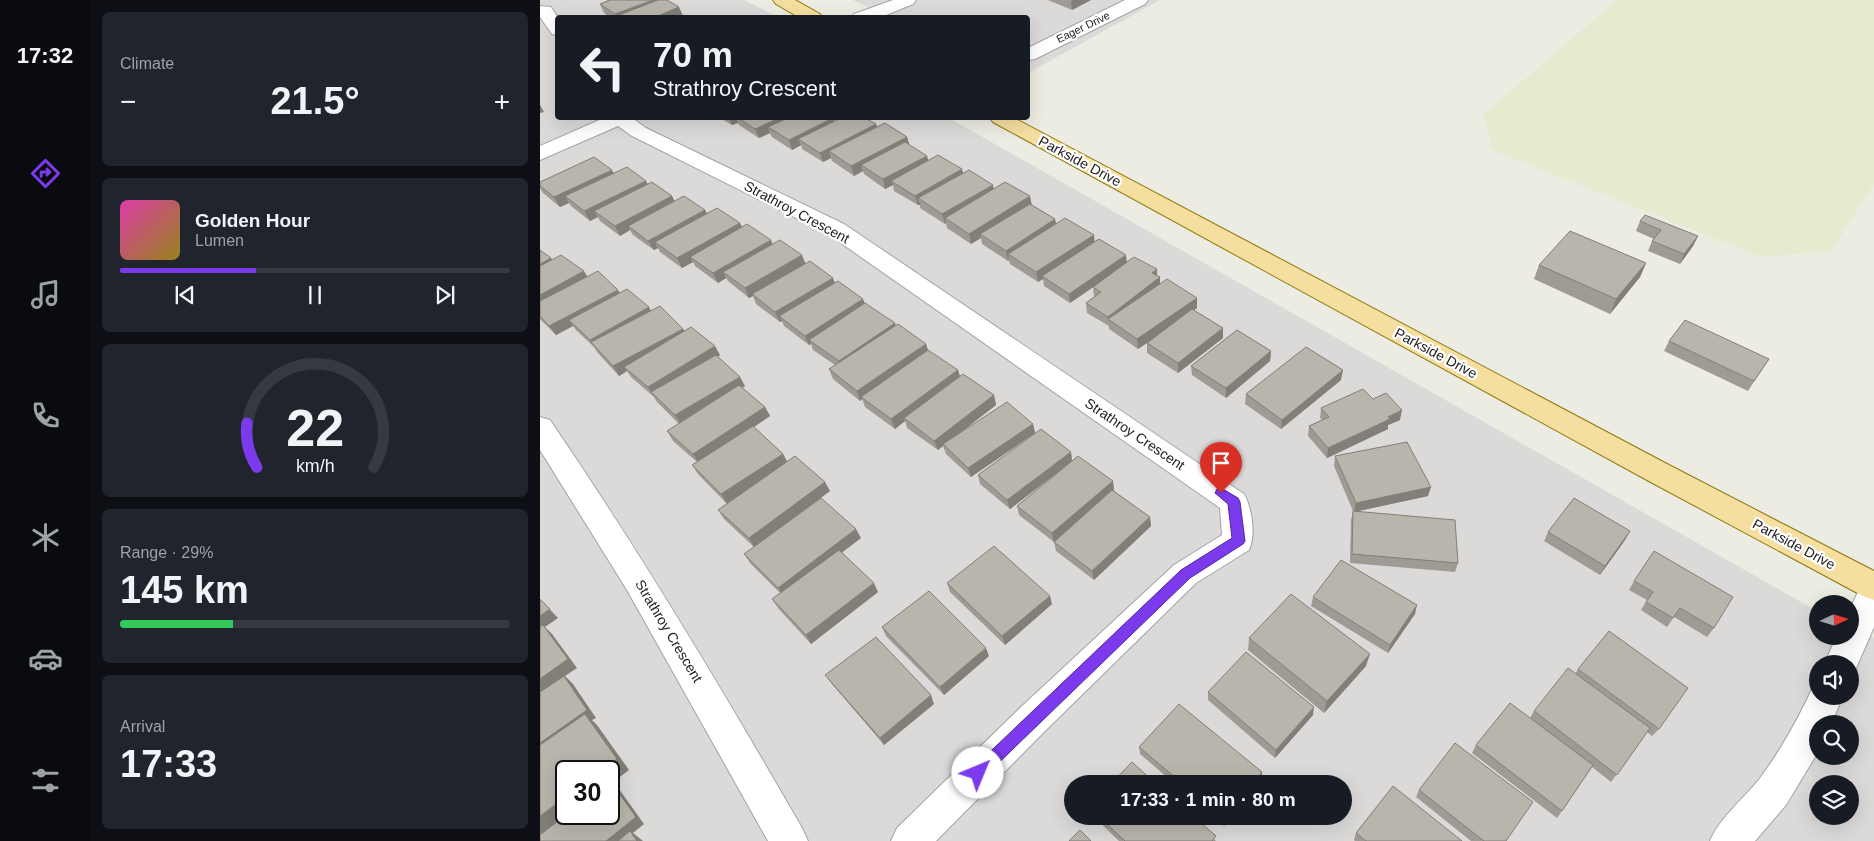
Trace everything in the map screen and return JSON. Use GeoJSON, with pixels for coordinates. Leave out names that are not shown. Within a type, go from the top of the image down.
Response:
{"type":"FeatureCollection","features":[{"type":"Feature","properties":{"kind":"main road"},"geometry":{"type":"LineString","coordinates":[[782,0],[809,15]]}},
{"type":"Feature","properties":{"kind":"main road","name":"Parkside Drive"},"geometry":{"type":"LineString","coordinates":[[1004,120],[1657,472],[1874,586]]}},
{"type":"Feature","properties":{"kind":"street"},"geometry":{"type":"LineString","coordinates":[[846,15],[869,0]]}},
{"type":"Feature","properties":{"kind":"street"},"geometry":{"type":"LineString","coordinates":[[869,15],[907,0]]}},
{"type":"Feature","properties":{"kind":"street","name":"Eager Drive"},"geometry":{"type":"LineString","coordinates":[[1030,54],[1139,0]]}},
{"type":"Feature","properties":{"kind":"street"},"geometry":{"type":"LineString","coordinates":[[540,10],[545,11],[555,26]]}},
{"type":"Feature","properties":{"kind":"street"},"geometry":{"type":"LineString","coordinates":[[540,154],[616,120]]}},
{"type":"Feature","properties":{"kind":"street","name":"Strathroy Crescent"},"geometry":{"type":"LineString","coordinates":[[623,120],[639,132],[836,229],[1234,502],[1238,541],[1185,574],[1033,719],[910,841]]}},
{"type":"Feature","properties":{"kind":"street","name":"Strathroy Crescent"},"geometry":{"type":"LineString","coordinates":[[540,427],[593,505],[693,671],[790,841]]}},
{"type":"Feature","properties":{"kind":"street"},"geometry":{"type":"LineString","coordinates":[[1845,655],[1874,591]]}},
{"type":"Feature","properties":{"kind":"street"},"geometry":{"type":"LineString","coordinates":[[1729,841],[1743,828],[1774,792],[1804,745],[1822,705]]}},
{"type":"Feature","properties":{"kind":"shaded area"},"geometry":{"type":"Polygon","coordinates":[[[540,0],[744,0],[774,15],[555,15],[555,120],[953,120],[1809,606],[1809,645],[1859,645],[1859,630],[1874,638],[1874,841],[540,841],[540,0]]]}},
{"type":"Feature","properties":{"kind":"shaded area"},"geometry":{"type":"Polygon","coordinates":[[[853,0],[1160,0],[1030,72],[1030,15],[884,15],[853,0]]]}},
{"type":"Feature","properties":{"kind":"green space"},"geometry":{"type":"Polygon","coordinates":[[[1617,0],[1874,0],[1874,184],[1831,251],[1761,257],[1492,150],[1484,114],[1617,0]]]}},
{"type":"Feature","properties":{"kind":"building"},"geometry":{"type":"Polygon","coordinates":[[[610,0],[653,0],[615,14],[600,4],[610,0]]]}},
{"type":"Feature","properties":{"kind":"building"},"geometry":{"type":"Polygon","coordinates":[[[658,0],[667,0],[679,7],[660,15],[619,15],[658,0]]]}},
{"type":"Feature","properties":{"kind":"building"},"geometry":{"type":"Polygon","coordinates":[[[741,120],[775,120],[755,129],[741,120]]]}},
{"type":"Feature","properties":{"kind":"building"},"geometry":{"type":"Polygon","coordinates":[[[784,120],[829,120],[789,140],[768,127],[784,120]]]}},
{"type":"Feature","properties":{"kind":"building"},"geometry":{"type":"Polygon","coordinates":[[[837,120],[869,120],[876,124],[820,153],[798,139],[837,120]]]}},
{"type":"Feature","properties":{"kind":"building"},"geometry":{"type":"Polygon","coordinates":[[[885,123],[907,137],[851,166],[829,151],[885,123]]]}},
{"type":"Feature","properties":{"kind":"building"},"geometry":{"type":"Polygon","coordinates":[[[905,142],[927,156],[883,179],[861,165],[905,142]]]}},
{"type":"Feature","properties":{"kind":"building"},"geometry":{"type":"Polygon","coordinates":[[[938,155],[962,169],[915,196],[891,181],[938,155]]]}},
{"type":"Feature","properties":{"kind":"building"},"geometry":{"type":"Polygon","coordinates":[[[594,157],[612,170],[554,197],[540,186],[540,182],[594,157]]]}},
{"type":"Feature","properties":{"kind":"building"},"geometry":{"type":"Polygon","coordinates":[[[627,167],[646,181],[584,211],[565,196],[627,167]]]}},
{"type":"Feature","properties":{"kind":"building"},"geometry":{"type":"Polygon","coordinates":[[[969,170],[993,185],[942,214],[918,198],[969,170]]]}},
{"type":"Feature","properties":{"kind":"building"},"geometry":{"type":"Polygon","coordinates":[[[652,182],[672,196],[615,226],[594,211],[652,182]]]}},
{"type":"Feature","properties":{"kind":"building"},"geometry":{"type":"Polygon","coordinates":[[[1005,182],[1030,196],[969,234],[945,218],[1005,182]]]}},
{"type":"Feature","properties":{"kind":"building"},"geometry":{"type":"Polygon","coordinates":[[[684,196],[705,210],[648,241],[628,226],[684,196]]]}},
{"type":"Feature","properties":{"kind":"building"},"geometry":{"type":"Polygon","coordinates":[[[1030,204],[1055,219],[1006,251],[980,234],[1030,204]]]}},
{"type":"Feature","properties":{"kind":"building"},"geometry":{"type":"Polygon","coordinates":[[[717,208],[740,223],[677,258],[655,242],[717,208]]]}},
{"type":"Feature","properties":{"kind":"building"},"geometry":{"type":"Polygon","coordinates":[[[1645,215],[1698,236],[1684,254],[1652,241],[1661,230],[1640,221],[1645,215]]]}},
{"type":"Feature","properties":{"kind":"building"},"geometry":{"type":"Polygon","coordinates":[[[1065,218],[1094,235],[1036,272],[1008,254],[1065,218]]]}},
{"type":"Feature","properties":{"kind":"building"},"geometry":{"type":"Polygon","coordinates":[[[747,224],[771,240],[713,273],[690,257],[747,224]]]}},
{"type":"Feature","properties":{"kind":"building"},"geometry":{"type":"Polygon","coordinates":[[[1570,231],[1646,263],[1616,299],[1539,265],[1570,231]]]}},
{"type":"Feature","properties":{"kind":"building"},"geometry":{"type":"Polygon","coordinates":[[[1099,239],[1126,255],[1069,294],[1042,276],[1099,239]]]}},
{"type":"Feature","properties":{"kind":"building"},"geometry":{"type":"Polygon","coordinates":[[[780,240],[802,255],[745,288],[723,272],[780,240]]]}},
{"type":"Feature","properties":{"kind":"building"},"geometry":{"type":"Polygon","coordinates":[[[540,250],[551,258],[540,264],[540,250]]]}},
{"type":"Feature","properties":{"kind":"building"},"geometry":{"type":"Polygon","coordinates":[[[561,255],[584,271],[540,295],[540,266],[561,255]]]}},
{"type":"Feature","properties":{"kind":"building"},"geometry":{"type":"Polygon","coordinates":[[[1134,257],[1157,269],[1152,273],[1160,277],[1108,317],[1086,303],[1101,292],[1093,287],[1134,257]]]}},
{"type":"Feature","properties":{"kind":"building"},"geometry":{"type":"Polygon","coordinates":[[[810,261],[833,278],[775,312],[752,294],[810,261]]]}},
{"type":"Feature","properties":{"kind":"building"},"geometry":{"type":"Polygon","coordinates":[[[598,271],[618,290],[549,326],[540,316],[540,301],[598,271]]]}},
{"type":"Feature","properties":{"kind":"building"},"geometry":{"type":"Polygon","coordinates":[[[1167,279],[1197,298],[1137,339],[1108,319],[1167,279]]]}},
{"type":"Feature","properties":{"kind":"building"},"geometry":{"type":"Polygon","coordinates":[[[838,281],[863,299],[805,336],[779,316],[838,281]]]}},
{"type":"Feature","properties":{"kind":"building"},"geometry":{"type":"Polygon","coordinates":[[[627,289],[649,307],[590,340],[569,320],[627,289]]]}},
{"type":"Feature","properties":{"kind":"building"},"geometry":{"type":"Polygon","coordinates":[[[865,303],[895,323],[839,361],[809,340],[865,303]]]}},
{"type":"Feature","properties":{"kind":"building"},"geometry":{"type":"Polygon","coordinates":[[[660,306],[683,329],[613,366],[591,342],[660,306]]]}},
{"type":"Feature","properties":{"kind":"building"},"geometry":{"type":"Polygon","coordinates":[[[1192,309],[1223,328],[1178,363],[1147,343],[1192,309]]]}},
{"type":"Feature","properties":{"kind":"building"},"geometry":{"type":"Polygon","coordinates":[[[1685,320],[1769,359],[1754,381],[1669,341],[1685,320]]]}},
{"type":"Feature","properties":{"kind":"building"},"geometry":{"type":"Polygon","coordinates":[[[898,324],[926,344],[857,391],[829,369],[898,324]]]}},
{"type":"Feature","properties":{"kind":"building"},"geometry":{"type":"Polygon","coordinates":[[[691,327],[715,346],[648,387],[624,367],[691,327]]]}},
{"type":"Feature","properties":{"kind":"building"},"geometry":{"type":"Polygon","coordinates":[[[1237,330],[1271,351],[1226,388],[1191,366],[1237,330]]]}},
{"type":"Feature","properties":{"kind":"building"},"geometry":{"type":"Polygon","coordinates":[[[1306,347],[1343,370],[1282,420],[1246,394],[1306,347]]]}},
{"type":"Feature","properties":{"kind":"building"},"geometry":{"type":"Polygon","coordinates":[[[928,350],[958,370],[891,419],[861,397],[928,350]]]}},
{"type":"Feature","properties":{"kind":"building"},"geometry":{"type":"Polygon","coordinates":[[[716,355],[740,377],[675,415],[651,392],[716,355]]]}},
{"type":"Feature","properties":{"kind":"building"},"geometry":{"type":"Polygon","coordinates":[[[963,374],[994,395],[934,441],[904,418],[963,374]]]}},
{"type":"Feature","properties":{"kind":"building"},"geometry":{"type":"Polygon","coordinates":[[[739,385],[765,407],[693,454],[667,431],[739,385]]]}},
{"type":"Feature","properties":{"kind":"building"},"geometry":{"type":"Polygon","coordinates":[[[1363,389],[1373,399],[1386,393],[1402,410],[1388,417],[1390,419],[1328,448],[1309,426],[1329,417],[1321,408],[1363,389]]]}},
{"type":"Feature","properties":{"kind":"building"},"geometry":{"type":"Polygon","coordinates":[[[1007,402],[1033,424],[968,468],[943,444],[1007,402]]]}},
{"type":"Feature","properties":{"kind":"building"},"geometry":{"type":"Polygon","coordinates":[[[753,426],[783,454],[721,494],[692,465],[753,426]]]}},
{"type":"Feature","properties":{"kind":"building"},"geometry":{"type":"Polygon","coordinates":[[[1041,429],[1071,452],[1007,500],[978,475],[1041,429]]]}},
{"type":"Feature","properties":{"kind":"building"},"geometry":{"type":"Polygon","coordinates":[[[1407,442],[1431,487],[1356,503],[1335,456],[1407,442]]]}},
{"type":"Feature","properties":{"kind":"building"},"geometry":{"type":"Polygon","coordinates":[[[795,456],[825,482],[749,538],[718,510],[795,456]]]}},
{"type":"Feature","properties":{"kind":"building"},"geometry":{"type":"Polygon","coordinates":[[[1078,456],[1113,481],[1052,533],[1017,506],[1078,456]]]}},
{"type":"Feature","properties":{"kind":"building"},"geometry":{"type":"Polygon","coordinates":[[[1112,490],[1150,517],[1092,571],[1054,542],[1112,490]]]}},
{"type":"Feature","properties":{"kind":"building"},"geometry":{"type":"Polygon","coordinates":[[[821,498],[856,529],[778,588],[744,554],[821,498]]]}},
{"type":"Feature","properties":{"kind":"building"},"geometry":{"type":"Polygon","coordinates":[[[1574,498],[1630,531],[1605,566],[1548,532],[1574,498]]]}},
{"type":"Feature","properties":{"kind":"building"},"geometry":{"type":"Polygon","coordinates":[[[1353,511],[1455,520],[1458,563],[1352,554],[1353,511]]]}},
{"type":"Feature","properties":{"kind":"building"},"geometry":{"type":"Polygon","coordinates":[[[994,546],[1050,596],[1002,636],[947,583],[994,546]]]}},
{"type":"Feature","properties":{"kind":"building"},"geometry":{"type":"Polygon","coordinates":[[[839,550],[874,583],[806,635],[772,599],[839,550]]]}},
{"type":"Feature","properties":{"kind":"building"},"geometry":{"type":"Polygon","coordinates":[[[1654,551],[1733,597],[1714,628],[1680,608],[1673,618],[1646,602],[1653,592],[1634,581],[1654,551]]]}},
{"type":"Feature","properties":{"kind":"building"},"geometry":{"type":"Polygon","coordinates":[[[1341,560],[1417,605],[1390,645],[1313,597],[1341,560]]]}},
{"type":"Feature","properties":{"kind":"building"},"geometry":{"type":"Polygon","coordinates":[[[929,591],[986,648],[940,687],[882,627],[929,591]]]}},
{"type":"Feature","properties":{"kind":"building"},"geometry":{"type":"Polygon","coordinates":[[[1291,594],[1370,654],[1327,701],[1249,638],[1291,594]]]}},
{"type":"Feature","properties":{"kind":"building"},"geometry":{"type":"Polygon","coordinates":[[[540,599],[550,609],[540,616],[540,599]]]}},
{"type":"Feature","properties":{"kind":"building"},"geometry":{"type":"Polygon","coordinates":[[[543,625],[568,659],[540,679],[540,627],[543,625]]]}},
{"type":"Feature","properties":{"kind":"building"},"geometry":{"type":"Polygon","coordinates":[[[1609,631],[1688,688],[1659,729],[1578,669],[1609,631]]]}},
{"type":"Feature","properties":{"kind":"building"},"geometry":{"type":"Polygon","coordinates":[[[876,637],[931,695],[880,738],[825,675],[876,637]]]}},
{"type":"Feature","properties":{"kind":"building"},"geometry":{"type":"Polygon","coordinates":[[[1246,652],[1314,707],[1276,750],[1208,692],[1246,652]]]}},
{"type":"Feature","properties":{"kind":"building"},"geometry":{"type":"Polygon","coordinates":[[[1568,668],[1650,728],[1617,775],[1534,711],[1568,668]]]}},
{"type":"Feature","properties":{"kind":"building"},"geometry":{"type":"Polygon","coordinates":[[[564,676],[587,710],[540,743],[540,692],[564,676]]]}},
{"type":"Feature","properties":{"kind":"building"},"geometry":{"type":"Polygon","coordinates":[[[1510,703],[1593,765],[1562,811],[1476,745],[1510,703]]]}},
{"type":"Feature","properties":{"kind":"building"},"geometry":{"type":"Polygon","coordinates":[[[1179,704],[1262,772],[1260,775],[1172,775],[1139,747],[1179,704]]]}},
{"type":"Feature","properties":{"kind":"building"},"geometry":{"type":"Polygon","coordinates":[[[585,714],[617,759],[555,760],[555,805],[540,816],[540,745],[585,714]]]}},
{"type":"Feature","properties":{"kind":"building"},"geometry":{"type":"Polygon","coordinates":[[[1455,743],[1533,802],[1506,841],[1484,841],[1419,790],[1455,743]]]}},
{"type":"Feature","properties":{"kind":"building"},"geometry":{"type":"Polygon","coordinates":[[[1132,762],[1146,775],[1120,775],[1132,762]]]}},
{"type":"Feature","properties":{"kind":"building"},"geometry":{"type":"Polygon","coordinates":[[[1393,786],[1462,841],[1366,841],[1356,833],[1393,786]]]}},
{"type":"Feature","properties":{"kind":"building"},"geometry":{"type":"Polygon","coordinates":[[[620,795],[636,817],[606,841],[540,841],[540,835],[555,823],[555,825],[620,825],[620,795]]]}},
{"type":"Feature","properties":{"kind":"building"},"geometry":{"type":"Polygon","coordinates":[[[1108,825],[1203,825],[1216,836],[1212,841],[1125,841],[1108,825]]]}},
{"type":"Feature","properties":{"kind":"building"},"geometry":{"type":"Polygon","coordinates":[[[1080,830],[1091,841],[1069,841],[1080,830]]]}},
{"type":"Feature","properties":{"kind":"building"},"geometry":{"type":"Polygon","coordinates":[[[630,831],[637,841],[618,841],[630,831]]]}},
{"type":"Feature","properties":{"kind":"route"},"geometry":{"type":"LineString","coordinates":[[978,773],[1185,574],[1238,541],[1234,502],[1221,493]]}}]}
